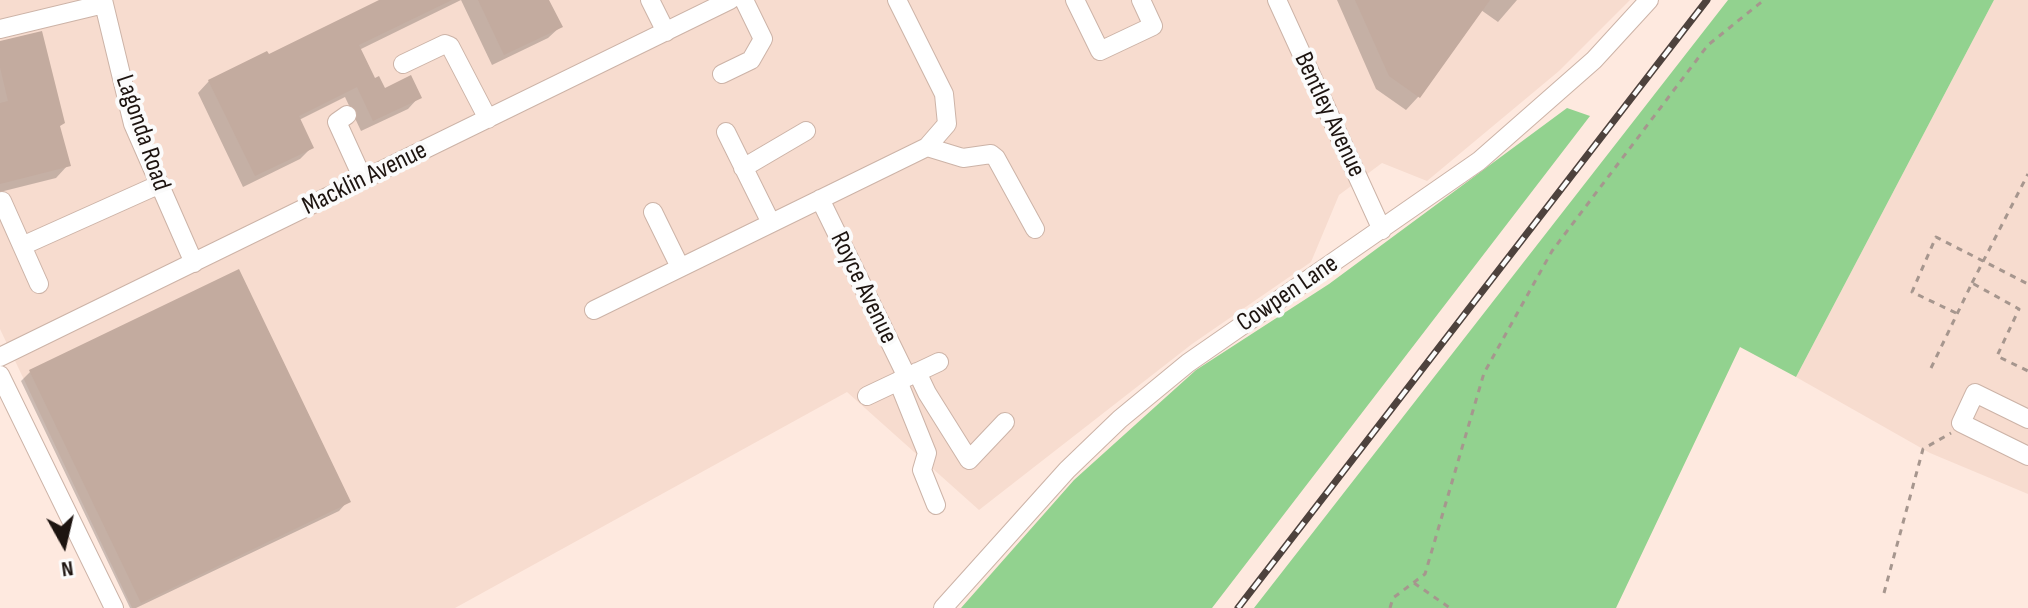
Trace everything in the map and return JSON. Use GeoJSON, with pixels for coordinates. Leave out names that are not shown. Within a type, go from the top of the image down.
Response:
{"type":"FeatureCollection","features":[{"type":"Feature","properties":{"kind":"street"},"geometry":{"type":"LineString","coordinates":[[650,0],[666,32]]}},
{"type":"Feature","properties":{"kind":"street","name":"Macklin Avenue"},"geometry":{"type":"LineString","coordinates":[[0,357],[730,0]]}},
{"type":"Feature","properties":{"kind":"street"},"geometry":{"type":"LineString","coordinates":[[722,74],[751,60],[763,39],[744,0]]}},
{"type":"Feature","properties":{"kind":"street"},"geometry":{"type":"LineString","coordinates":[[897,0],[944,94],[947,124],[927,147],[963,158],[991,154],[1035,229]]}},
{"type":"Feature","properties":{"kind":"street"},"geometry":{"type":"LineString","coordinates":[[1075,0],[1100,51],[1153,26],[1141,0]]}},
{"type":"Feature","properties":{"kind":"street","name":"Bentley Avenue"},"geometry":{"type":"LineString","coordinates":[[1277,0],[1382,230]]}},
{"type":"Feature","properties":{"kind":"street","name":"Cowpen Lane"},"geometry":{"type":"LineString","coordinates":[[943,608],[1067,470],[1120,419],[1188,363],[1479,161],[1594,60],[1649,0]]}},
{"type":"Feature","properties":{"kind":"street"},"geometry":{"type":"LineString","coordinates":[[0,29],[103,2]]}},
{"type":"Feature","properties":{"kind":"street","name":"Lagonda Road"},"geometry":{"type":"LineString","coordinates":[[103,2],[133,124],[194,263]]}},
{"type":"Feature","properties":{"kind":"street"},"geometry":{"type":"LineString","coordinates":[[403,64],[445,44],[450,46],[488,119]]}},
{"type":"Feature","properties":{"kind":"street"},"geometry":{"type":"LineString","coordinates":[[347,115],[337,122],[363,179]]}},
{"type":"Feature","properties":{"kind":"street"},"geometry":{"type":"LineString","coordinates":[[743,168],[806,131]]}},
{"type":"Feature","properties":{"kind":"street"},"geometry":{"type":"LineString","coordinates":[[726,132],[771,223]]}},
{"type":"Feature","properties":{"kind":"street","name":"Royce Avenue"},"geometry":{"type":"LineString","coordinates":[[594,310],[927,147]]}},
{"type":"Feature","properties":{"kind":"street"},"geometry":{"type":"LineString","coordinates":[[22,246],[158,185]]}},
{"type":"Feature","properties":{"kind":"street","name":"Royce Avenue"},"geometry":{"type":"LineString","coordinates":[[820,199],[908,377]]}},
{"type":"Feature","properties":{"kind":"street"},"geometry":{"type":"LineString","coordinates":[[2,201],[39,284]]}},
{"type":"Feature","properties":{"kind":"street"},"geometry":{"type":"LineString","coordinates":[[653,212],[680,267]]}},
{"type":"Feature","properties":{"kind":"street","name":"Royce Avenue"},"geometry":{"type":"LineString","coordinates":[[867,396],[939,362]]}},
{"type":"Feature","properties":{"kind":"street"},"geometry":{"type":"LineString","coordinates":[[0,375],[114,608]]}},
{"type":"Feature","properties":{"kind":"street"},"geometry":{"type":"LineString","coordinates":[[908,377],[927,393],[969,460],[1005,422]]}},
{"type":"Feature","properties":{"kind":"street"},"geometry":{"type":"LineString","coordinates":[[908,377],[927,453],[922,470],[936,505]]}},
{"type":"Feature","properties":{"kind":"street"},"geometry":{"type":"LineString","coordinates":[[2028,419],[1975,393],[1961,423],[2028,456]]}},
{"type":"Feature","properties":{"kind":"path"},"geometry":{"type":"LineString","coordinates":[[1390,608],[1393,598],[1425,574],[1484,373],[1552,251],[1708,45],[1764,0]]}},
{"type":"Feature","properties":{"kind":"path"},"geometry":{"type":"LineString","coordinates":[[1931,368],[2028,174]]}},
{"type":"Feature","properties":{"kind":"path"},"geometry":{"type":"LineString","coordinates":[[1957,314],[1912,292],[1936,237],[2028,284]]}},
{"type":"Feature","properties":{"kind":"path"},"geometry":{"type":"LineString","coordinates":[[1972,283],[2019,309],[1997,356],[2028,371]]}},
{"type":"Feature","properties":{"kind":"path"},"geometry":{"type":"LineString","coordinates":[[1884,593],[1923,449],[1964,424]]}},
{"type":"Feature","properties":{"kind":"path"},"geometry":{"type":"LineString","coordinates":[[1414,582],[1450,608]]}},
{"type":"Feature","properties":{"kind":"shaded area"},"geometry":{"type":"Polygon","coordinates":[[[0,0],[1630,0],[1559,71],[1427,181],[1382,163],[1339,195],[1311,262],[1192,344],[979,510],[847,392],[455,608],[132,608],[0,329],[0,0]]]}},
{"type":"Feature","properties":{"kind":"shaded area"},"geometry":{"type":"Polygon","coordinates":[[[1994,0],[2028,0],[2028,494],[1930,453],[1796,377],[1994,0]]]}},
{"type":"Feature","properties":{"kind":"green space"},"geometry":{"type":"Polygon","coordinates":[[[1728,0],[1994,0],[1796,377],[1740,347],[1616,608],[1254,608],[1728,0]]]}},
{"type":"Feature","properties":{"kind":"green space"},"geometry":{"type":"Polygon","coordinates":[[[1567,108],[1590,116],[1212,608],[961,608],[1074,480],[1196,370],[1329,284],[1567,108]]]}},
{"type":"Feature","properties":{"kind":"building"},"geometry":{"type":"Polygon","coordinates":[[[379,0],[452,0],[359,45],[375,78],[379,76],[385,88],[411,75],[422,98],[373,121],[357,87],[299,116],[314,148],[255,176],[208,80],[379,0]]]}},
{"type":"Feature","properties":{"kind":"building"},"geometry":{"type":"Polygon","coordinates":[[[478,0],[549,0],[563,27],[504,55],[478,0]]]}},
{"type":"Feature","properties":{"kind":"building"},"geometry":{"type":"Polygon","coordinates":[[[1355,0],[1490,0],[1420,98],[1389,76],[1355,0]]]}},
{"type":"Feature","properties":{"kind":"building"},"geometry":{"type":"Polygon","coordinates":[[[42,31],[65,123],[60,126],[71,166],[0,184],[0,103],[8,101],[0,67],[0,41],[42,31]]]}},
{"type":"Feature","properties":{"kind":"building"},"geometry":{"type":"Polygon","coordinates":[[[239,269],[351,502],[141,603],[29,370],[239,269]]]}},
{"type":"Feature","properties":{"kind":"railway"},"geometry":{"type":"LineString","coordinates":[[1238,608],[1707,0]]}}]}
